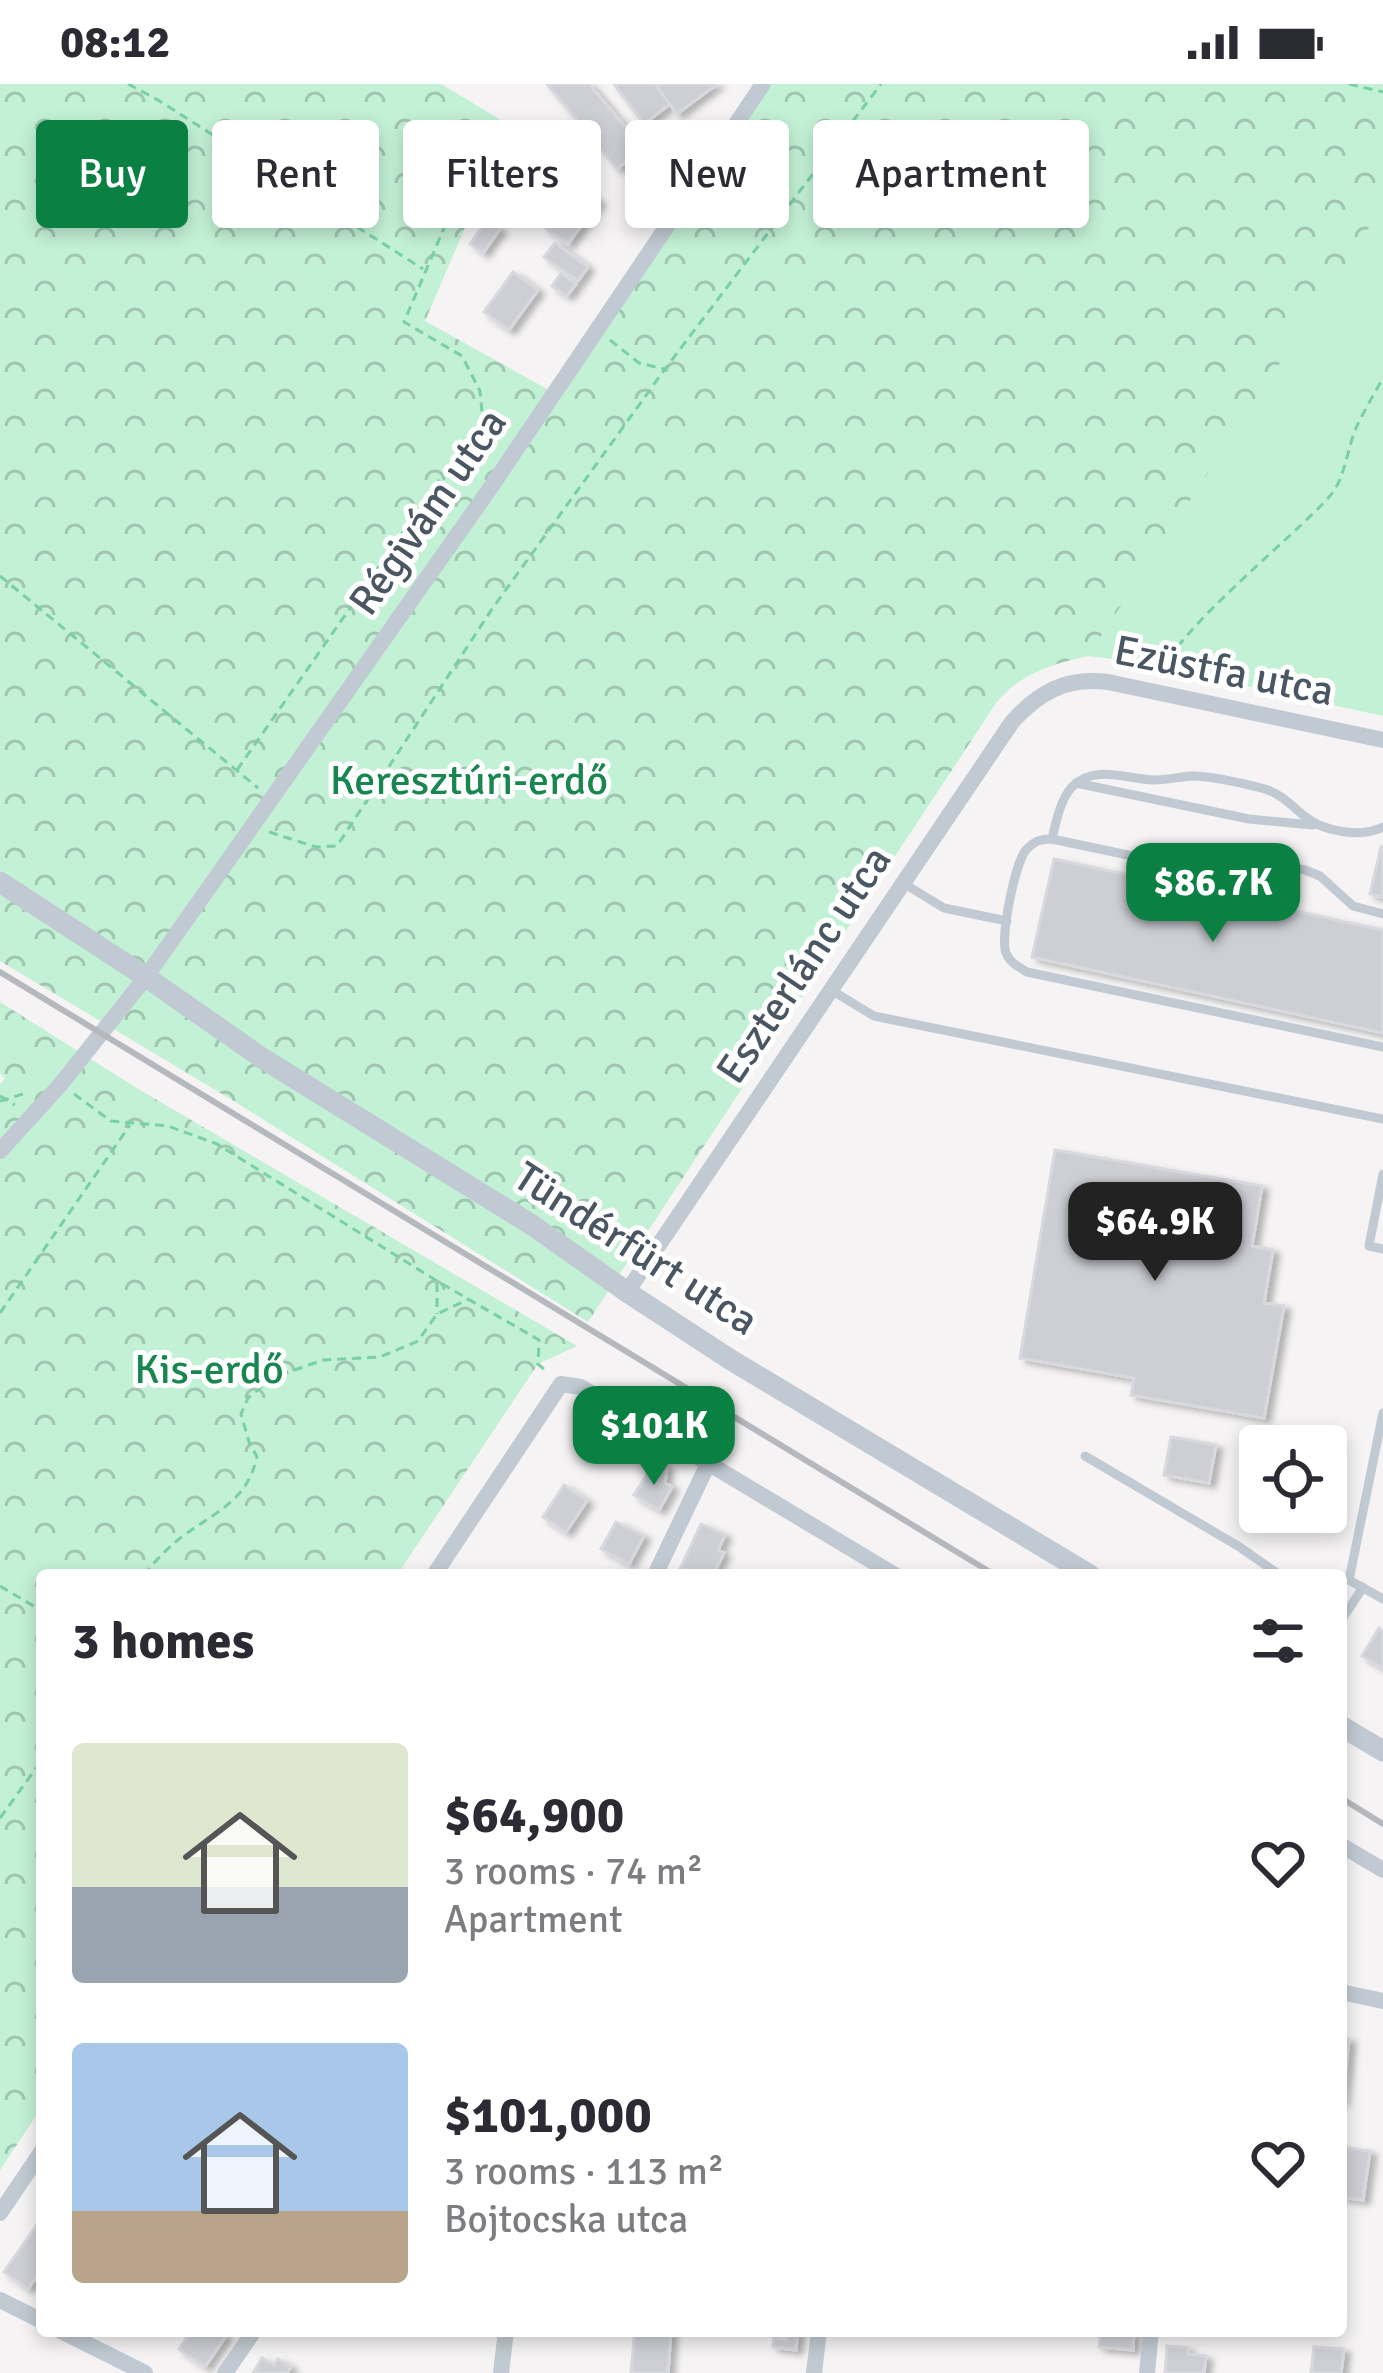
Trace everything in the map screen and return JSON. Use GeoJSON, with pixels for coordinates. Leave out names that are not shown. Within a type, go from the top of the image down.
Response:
{"type":"FeatureCollection","features":[{"type":"Feature","properties":{"kind":"street","name":"Régivám utca"},"geometry":{"type":"LineString","coordinates":[[0,1151],[60,1085],[146,976],[491,487],[764,84]]}},
{"type":"Feature","properties":{"kind":"street","name":"Ezüstfa utca"},"geometry":{"type":"LineString","coordinates":[[1051,688],[1095,680],[1383,740]]}},
{"type":"Feature","properties":{"kind":"street","name":"Eszterlánc utca"},"geometry":{"type":"LineString","coordinates":[[626,1292],[1012,722],[1051,688]]}},
{"type":"Feature","properties":{"kind":"street","name":"Tündérfürt utca"},"geometry":{"type":"LineString","coordinates":[[0,882],[262,1058],[532,1225],[731,1360],[1080,1569]]}},
{"type":"Feature","properties":{"kind":"street"},"geometry":{"type":"LineString","coordinates":[[438,1569],[560,1384],[581,1387],[885,1569]]}},
{"type":"Feature","properties":{"kind":"street"},"geometry":{"type":"LineString","coordinates":[[658,1569],[709,1462]]}},
{"type":"Feature","properties":{"kind":"street"},"geometry":{"type":"LineString","coordinates":[[1347,1730],[1383,1751]]}},
{"type":"Feature","properties":{"kind":"street"},"geometry":{"type":"LineString","coordinates":[[1347,1849],[1383,1870]]}},
{"type":"Feature","properties":{"kind":"street"},"geometry":{"type":"LineString","coordinates":[[1347,1993],[1383,2001]]}},
{"type":"Feature","properties":{"kind":"street"},"geometry":{"type":"LineString","coordinates":[[0,2213],[36,2160]]}},
{"type":"Feature","properties":{"kind":"street"},"geometry":{"type":"LineString","coordinates":[[0,2300],[36,2318]]}},
{"type":"Feature","properties":{"kind":"street"},"geometry":{"type":"LineString","coordinates":[[73,2337],[145,2373]]}},
{"type":"Feature","properties":{"kind":"street"},"geometry":{"type":"LineString","coordinates":[[225,2373],[250,2337]]}},
{"type":"Feature","properties":{"kind":"street"},"geometry":{"type":"LineString","coordinates":[[501,2373],[505,2337]]}},
{"type":"Feature","properties":{"kind":"street"},"geometry":{"type":"LineString","coordinates":[[814,2373],[818,2337]]}},
{"type":"Feature","properties":{"kind":"street"},"geometry":{"type":"LineString","coordinates":[[1147,2373],[1150,2337]]}},
{"type":"Feature","properties":{"kind":"lane"},"geometry":{"type":"LineString","coordinates":[[1052,839],[1059,812],[1076,783],[1113,774],[1150,780],[1205,776],[1280,795],[1318,825]]}},
{"type":"Feature","properties":{"kind":"lane"},"geometry":{"type":"LineString","coordinates":[[1076,783],[1249,819],[1356,833],[1383,827]]}},
{"type":"Feature","properties":{"kind":"lane"},"geometry":{"type":"LineString","coordinates":[[1383,914],[1353,906],[1320,877],[1290,867],[1232,877],[1039,839],[1020,859],[1004,936],[1006,952],[1028,972],[1383,1047]]}},
{"type":"Feature","properties":{"kind":"lane"},"geometry":{"type":"LineString","coordinates":[[903,883],[944,908],[1007,921]]}},
{"type":"Feature","properties":{"kind":"lane"},"geometry":{"type":"LineString","coordinates":[[831,990],[874,1016],[1383,1120]]}},
{"type":"Feature","properties":{"kind":"lane"},"geometry":{"type":"LineString","coordinates":[[1383,1174],[1369,1246],[1383,1249]]}},
{"type":"Feature","properties":{"kind":"lane"},"geometry":{"type":"LineString","coordinates":[[1347,1574],[1383,1413]]}},
{"type":"Feature","properties":{"kind":"lane"},"geometry":{"type":"LineString","coordinates":[[1085,1456],[1271,1569]]}},
{"type":"Feature","properties":{"kind":"lane"},"geometry":{"type":"LineString","coordinates":[[1347,1584],[1383,1599]]}},
{"type":"Feature","properties":{"kind":"lane"},"geometry":{"type":"LineString","coordinates":[[1347,1612],[1363,1588]]}},
{"type":"Feature","properties":{"kind":"path"},"geometry":{"type":"LineString","coordinates":[[128,84],[425,270]]}},
{"type":"Feature","properties":{"kind":"path"},"geometry":{"type":"LineString","coordinates":[[254,823],[316,847],[337,846],[491,609],[881,84]]}},
{"type":"Feature","properties":{"kind":"path"},"geometry":{"type":"LineString","coordinates":[[1349,84],[1383,92]]}},
{"type":"Feature","properties":{"kind":"path"},"geometry":{"type":"LineString","coordinates":[[443,228],[404,322],[462,356],[480,391],[491,487]]}},
{"type":"Feature","properties":{"kind":"path"},"geometry":{"type":"LineString","coordinates":[[595,334],[639,363],[665,369]]}},
{"type":"Feature","properties":{"kind":"path"},"geometry":{"type":"LineString","coordinates":[[1162,693],[1165,661],[1216,604],[1334,493],[1356,428],[1383,378]]}},
{"type":"Feature","properties":{"kind":"path"},"geometry":{"type":"LineString","coordinates":[[237,770],[482,419]]}},
{"type":"Feature","properties":{"kind":"path"},"geometry":{"type":"LineString","coordinates":[[396,542],[438,562]]}},
{"type":"Feature","properties":{"kind":"path"},"geometry":{"type":"LineString","coordinates":[[0,576],[271,799]]}},
{"type":"Feature","properties":{"kind":"path"},"geometry":{"type":"LineString","coordinates":[[60,1085],[112,1121],[168,1126],[218,1144],[539,1340],[538,1364],[560,1384]]}},
{"type":"Feature","properties":{"kind":"path"},"geometry":{"type":"LineString","coordinates":[[0,1313],[131,1123]]}},
{"type":"Feature","properties":{"kind":"path"},"geometry":{"type":"LineString","coordinates":[[437,1281],[437,1315]]}},
{"type":"Feature","properties":{"kind":"path"},"geometry":{"type":"LineString","coordinates":[[150,1569],[184,1535],[224,1510],[252,1478],[256,1456],[241,1414],[248,1398],[272,1378],[301,1366],[323,1360],[380,1358],[418,1341],[437,1315],[470,1298]]}},
{"type":"Feature","properties":{"kind":"path"},"geometry":{"type":"LineString","coordinates":[[0,1586],[36,1607]]}},
{"type":"Feature","properties":{"kind":"path"},"geometry":{"type":"LineString","coordinates":[[0,1818],[36,1768]]}},
{"type":"Feature","properties":{"kind":"green space","name":"Keresztúri-erdő"},"geometry":{"type":"Polygon","coordinates":[[[0,84],[441,84],[501,120],[403,120],[403,228],[465,228],[425,321],[556,394],[671,228],[789,228],[789,120],[746,120],[771,84],[1383,84],[1383,206],[1088,656],[1038,671],[996,703],[588,1322],[0,961],[0,84]]]}},
{"type":"Feature","properties":{"kind":"green space"},"geometry":{"type":"Polygon","coordinates":[[[1383,206],[1383,716],[1138,662],[1088,656],[1383,206]]]}},
{"type":"Feature","properties":{"kind":"green space","name":"Kis-erdő"},"geometry":{"type":"Polygon","coordinates":[[[0,1002],[140,1090],[577,1346],[538,1364],[401,1569],[36,1569],[36,2116],[0,2170],[0,1085],[5,1078],[0,1073],[0,1002]]]}},
{"type":"Feature","properties":{"kind":"building"},"geometry":{"type":"Polygon","coordinates":[[[547,84],[589,84],[625,127],[625,163],[617,169],[601,150],[601,120],[577,120],[547,84]]]}},
{"type":"Feature","properties":{"kind":"building"},"geometry":{"type":"Polygon","coordinates":[[[614,84],[655,84],[670,104],[649,120],[641,120],[614,84]]]}},
{"type":"Feature","properties":{"kind":"building"},"geometry":{"type":"Polygon","coordinates":[[[655,84],[717,84],[677,114],[655,84]]]}},
{"type":"Feature","properties":{"kind":"building"},"geometry":{"type":"Polygon","coordinates":[[[481,228],[500,229],[483,253],[470,244],[481,228]]]}},
{"type":"Feature","properties":{"kind":"building"},"geometry":{"type":"Polygon","coordinates":[[[545,228],[580,228],[568,244],[545,228]]]}},
{"type":"Feature","properties":{"kind":"building"},"geometry":{"type":"Polygon","coordinates":[[[555,243],[588,267],[578,281],[544,257],[555,243]]]}},
{"type":"Feature","properties":{"kind":"building"},"geometry":{"type":"Polygon","coordinates":[[[513,272],[538,290],[509,330],[484,312],[513,272]]]}},
{"type":"Feature","properties":{"kind":"building"},"geometry":{"type":"Polygon","coordinates":[[[561,273],[576,284],[567,296],[552,286],[561,273]]]}},
{"type":"Feature","properties":{"kind":"building"},"geometry":{"type":"Polygon","coordinates":[[[1383,847],[1383,897],[1370,894],[1383,847]]]}},
{"type":"Feature","properties":{"kind":"building"},"geometry":{"type":"Polygon","coordinates":[[[1054,859],[1383,930],[1383,1033],[1032,957],[1054,859]]]}},
{"type":"Feature","properties":{"kind":"building"},"geometry":{"type":"Polygon","coordinates":[[[1055,1150],[1262,1186],[1252,1246],[1273,1250],[1264,1303],[1284,1306],[1264,1418],[1131,1395],[1134,1378],[1020,1358],[1055,1150]]]}},
{"type":"Feature","properties":{"kind":"building"},"geometry":{"type":"Polygon","coordinates":[[[1171,1437],[1216,1445],[1209,1483],[1164,1475],[1171,1437]]]}},
{"type":"Feature","properties":{"kind":"building"},"geometry":{"type":"Polygon","coordinates":[[[661,1464],[667,1468],[665,1483],[672,1487],[659,1510],[634,1495],[652,1467],[657,1470],[661,1464]]]}},
{"type":"Feature","properties":{"kind":"building"},"geometry":{"type":"Polygon","coordinates":[[[564,1485],[587,1501],[566,1532],[543,1517],[564,1485]]]}},
{"type":"Feature","properties":{"kind":"building"},"geometry":{"type":"Polygon","coordinates":[[[616,1522],[644,1536],[629,1564],[601,1549],[616,1522]]]}},
{"type":"Feature","properties":{"kind":"building"},"geometry":{"type":"Polygon","coordinates":[[[701,1524],[725,1535],[718,1550],[724,1553],[716,1569],[680,1569],[701,1524]]]}},
{"type":"Feature","properties":{"kind":"building"},"geometry":{"type":"Polygon","coordinates":[[[1379,1628],[1383,1631],[1383,1668],[1362,1656],[1379,1628]]]}},
{"type":"Feature","properties":{"kind":"building"},"geometry":{"type":"Polygon","coordinates":[[[1347,2148],[1370,2151],[1363,2200],[1347,2198],[1347,2148]]]}},
{"type":"Feature","properties":{"kind":"building"},"geometry":{"type":"Polygon","coordinates":[[[36,2226],[36,2278],[28,2289],[4,2272],[36,2226]]]}},
{"type":"Feature","properties":{"kind":"building"},"geometry":{"type":"Polygon","coordinates":[[[187,2337],[225,2337],[205,2367],[179,2349],[187,2337]]]}},
{"type":"Feature","properties":{"kind":"building"},"geometry":{"type":"Polygon","coordinates":[[[634,2337],[671,2337],[668,2373],[631,2373],[634,2337]]]}},
{"type":"Feature","properties":{"kind":"building"},"geometry":{"type":"Polygon","coordinates":[[[797,2337],[796,2350],[773,2347],[774,2338],[797,2337]]]}},
{"type":"Feature","properties":{"kind":"building"},"geometry":{"type":"Polygon","coordinates":[[[1100,2337],[1134,2337],[1133,2350],[1099,2347],[1100,2337]]]}},
{"type":"Feature","properties":{"kind":"building"},"geometry":{"type":"Polygon","coordinates":[[[1167,2346],[1206,2356],[1204,2373],[1165,2373],[1167,2346]]]}},
{"type":"Feature","properties":{"kind":"building"},"geometry":{"type":"Polygon","coordinates":[[[1314,2347],[1344,2349],[1341,2373],[1311,2373],[1314,2347]]]}},
{"type":"Feature","properties":{"kind":"building"},"geometry":{"type":"Polygon","coordinates":[[[262,2358],[274,2365],[278,2359],[291,2367],[287,2373],[253,2373],[262,2358]]]}},
{"type":"Feature","properties":{"kind":"railway"},"geometry":{"type":"LineString","coordinates":[[0,972],[985,1569]]}},
{"type":"Feature","properties":{"kind":"railway"},"geometry":{"type":"LineString","coordinates":[[1347,1802],[1383,1824]]}}]}
